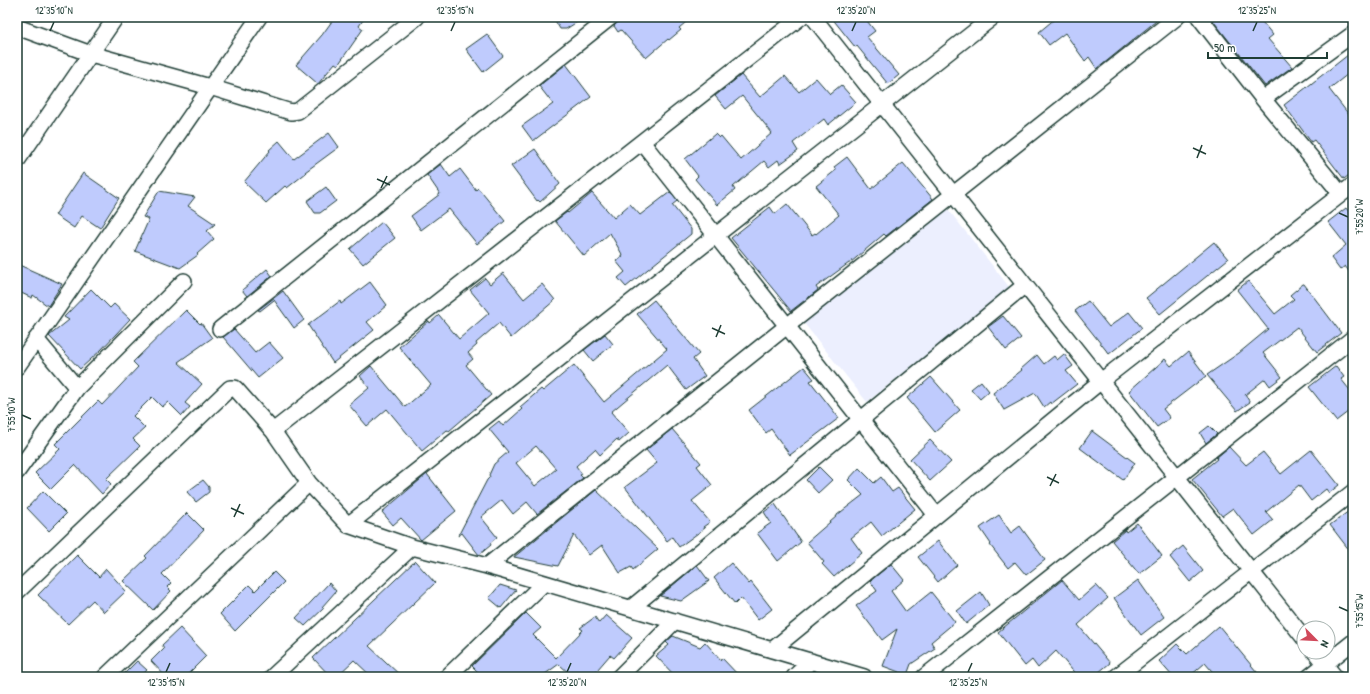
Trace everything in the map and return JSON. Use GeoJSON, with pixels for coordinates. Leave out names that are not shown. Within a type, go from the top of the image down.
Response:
{"type":"FeatureCollection","features":[{"type":"Feature","properties":{"kind":"street"},"geometry":{"type":"LineString","coordinates":[[17,161],[116,17]]}},
{"type":"Feature","properties":{"kind":"street"},"geometry":{"type":"LineString","coordinates":[[17,367],[258,17]]}},
{"type":"Feature","properties":{"kind":"street"},"geometry":{"type":"LineString","coordinates":[[17,27],[91,54],[295,112],[417,17]]}},
{"type":"Feature","properties":{"kind":"street"},"geometry":{"type":"LineString","coordinates":[[220,329],[611,17]]}},
{"type":"Feature","properties":{"kind":"street"},"geometry":{"type":"LineString","coordinates":[[273,431],[801,17]]}},
{"type":"Feature","properties":{"kind":"street"},"geometry":{"type":"LineString","coordinates":[[813,17],[1296,628]]}},
{"type":"Feature","properties":{"kind":"street"},"geometry":{"type":"LineString","coordinates":[[348,525],[993,17]]}},
{"type":"Feature","properties":{"kind":"street"},"geometry":{"type":"LineString","coordinates":[[487,566],[1177,17]]}},
{"type":"Feature","properties":{"kind":"street"},"geometry":{"type":"LineString","coordinates":[[1199,17],[1263,99],[1341,194]]}},
{"type":"Feature","properties":{"kind":"street"},"geometry":{"type":"LineString","coordinates":[[1263,99],[1353,34]]}},
{"type":"Feature","properties":{"kind":"street"},"geometry":{"type":"LineString","coordinates":[[642,142],[936,515]]}},
{"type":"Feature","properties":{"kind":"street"},"geometry":{"type":"LineString","coordinates":[[772,650],[1101,381],[1353,185]]}},
{"type":"Feature","properties":{"kind":"street"},"geometry":{"type":"LineString","coordinates":[[17,472],[77,388],[184,281]]}},
{"type":"Feature","properties":{"kind":"street"},"geometry":{"type":"LineString","coordinates":[[631,608],[1025,285]]}},
{"type":"Feature","properties":{"kind":"street"},"geometry":{"type":"LineString","coordinates":[[924,677],[1353,338]]}},
{"type":"Feature","properties":{"kind":"street"},"geometry":{"type":"LineString","coordinates":[[36,339],[77,388]]}},
{"type":"Feature","properties":{"kind":"street"},"geometry":{"type":"LineString","coordinates":[[17,592],[230,388],[235,388],[273,431],[309,483],[348,525],[412,547],[544,582],[864,677]]}},
{"type":"Feature","properties":{"kind":"street"},"geometry":{"type":"LineString","coordinates":[[105,677],[309,483]]}},
{"type":"Feature","properties":{"kind":"street"},"geometry":{"type":"LineString","coordinates":[[1116,677],[1353,492]]}},
{"type":"Feature","properties":{"kind":"street"},"geometry":{"type":"LineString","coordinates":[[272,677],[412,547]]}},
{"type":"Feature","properties":{"kind":"street"},"geometry":{"type":"LineString","coordinates":[[447,677],[544,582]]}},
{"type":"Feature","properties":{"kind":"street"},"geometry":{"type":"LineString","coordinates":[[618,677],[675,622]]}},
{"type":"Feature","properties":{"kind":"street"},"geometry":{"type":"LineString","coordinates":[[1309,677],[1353,642]]}},
{"type":"Feature","properties":{"kind":"street"},"geometry":{"type":"LineString","coordinates":[[1322,660],[1335,677]]}},
{"type":"Feature","properties":{"kind":"street"},"geometry":{"type":"LineString","coordinates":[[794,677],[810,661]]}},
{"type":"Feature","properties":{"kind":"shaded area"},"geometry":{"type":"Polygon","coordinates":[[[947,208],[1010,288],[867,402],[803,322],[947,208]]]}},
{"type":"Feature","properties":{"kind":"building"},"geometry":{"type":"Polygon","coordinates":[[[335,17],[365,17],[359,26],[363,29],[338,65],[335,63],[318,84],[296,65],[322,35],[335,17]]]}},
{"type":"Feature","properties":{"kind":"building"},"geometry":{"type":"Polygon","coordinates":[[[553,17],[585,17],[566,29],[560,29],[553,17]]]}},
{"type":"Feature","properties":{"kind":"building"},"geometry":{"type":"Polygon","coordinates":[[[620,17],[692,17],[679,28],[681,30],[646,58],[621,30],[618,32],[614,26],[619,21],[620,17]]]}},
{"type":"Feature","properties":{"kind":"building"},"geometry":{"type":"Polygon","coordinates":[[[831,17],[864,17],[875,31],[867,37],[899,75],[888,84],[831,17]]]}},
{"type":"Feature","properties":{"kind":"building"},"geometry":{"type":"Polygon","coordinates":[[[1057,17],[1161,17],[1097,69],[1089,57],[1085,61],[1065,33],[1049,45],[1039,32],[1057,17]]]}},
{"type":"Feature","properties":{"kind":"building"},"geometry":{"type":"Polygon","coordinates":[[[1210,17],[1258,17],[1273,35],[1268,39],[1292,67],[1265,86],[1210,17]]]}},
{"type":"Feature","properties":{"kind":"building"},"geometry":{"type":"Polygon","coordinates":[[[487,34],[503,56],[483,72],[466,49],[487,34]]]}},
{"type":"Feature","properties":{"kind":"building"},"geometry":{"type":"Polygon","coordinates":[[[1353,51],[1353,70],[1329,89],[1353,120],[1353,172],[1344,179],[1314,140],[1311,142],[1284,105],[1353,51]]]}},
{"type":"Feature","properties":{"kind":"building"},"geometry":{"type":"Polygon","coordinates":[[[566,64],[591,97],[533,141],[522,126],[553,104],[539,86],[566,64]]]}},
{"type":"Feature","properties":{"kind":"building"},"geometry":{"type":"Polygon","coordinates":[[[741,75],[760,97],[785,76],[799,92],[816,78],[830,94],[841,85],[856,102],[828,125],[824,119],[793,143],[798,151],[780,164],[778,160],[769,167],[764,161],[733,187],[735,190],[717,205],[695,179],[698,176],[685,159],[715,134],[719,138],[721,136],[741,160],[772,133],[742,96],[726,109],[715,96],[741,75]]]}},
{"type":"Feature","properties":{"kind":"building"},"geometry":{"type":"Polygon","coordinates":[[[329,133],[339,147],[305,172],[306,173],[287,188],[285,186],[266,203],[244,182],[270,151],[269,150],[279,141],[294,159],[329,133]]]}},
{"type":"Feature","properties":{"kind":"building"},"geometry":{"type":"Polygon","coordinates":[[[535,149],[560,184],[540,202],[538,200],[537,201],[511,166],[535,149]]]}},
{"type":"Feature","properties":{"kind":"building"},"geometry":{"type":"Polygon","coordinates":[[[847,157],[871,189],[903,163],[933,199],[886,236],[884,234],[850,263],[816,287],[818,290],[791,311],[731,238],[770,207],[775,214],[787,204],[812,235],[815,233],[816,234],[839,215],[816,186],[836,170],[834,167],[847,157]]]}},
{"type":"Feature","properties":{"kind":"building"},"geometry":{"type":"Polygon","coordinates":[[[441,164],[450,177],[460,169],[476,190],[478,188],[505,221],[477,244],[449,209],[421,230],[411,216],[440,194],[427,175],[441,164]]]}},
{"type":"Feature","properties":{"kind":"building"},"geometry":{"type":"Polygon","coordinates":[[[83,173],[119,198],[100,228],[82,216],[74,228],[55,215],[83,173]]]}},
{"type":"Feature","properties":{"kind":"building"},"geometry":{"type":"Polygon","coordinates":[[[326,187],[336,201],[320,213],[315,213],[307,201],[326,187]]]}},
{"type":"Feature","properties":{"kind":"building"},"geometry":{"type":"Polygon","coordinates":[[[159,191],[195,197],[188,206],[215,224],[207,231],[214,239],[197,254],[198,255],[180,268],[135,251],[149,219],[143,217],[159,191]]]}},
{"type":"Feature","properties":{"kind":"building"},"geometry":{"type":"Polygon","coordinates":[[[670,192],[677,201],[672,205],[691,229],[691,234],[626,287],[618,278],[625,272],[616,261],[623,256],[610,233],[584,256],[555,221],[567,212],[568,213],[592,193],[614,218],[630,204],[640,215],[670,192]]]}},
{"type":"Feature","properties":{"kind":"building"},"geometry":{"type":"Polygon","coordinates":[[[1346,208],[1353,217],[1353,277],[1345,266],[1340,270],[1331,258],[1346,245],[1328,222],[1346,208]]]}},
{"type":"Feature","properties":{"kind":"building"},"geometry":{"type":"Polygon","coordinates":[[[382,222],[395,238],[363,264],[350,249],[382,222]]]}},
{"type":"Feature","properties":{"kind":"building"},"geometry":{"type":"Polygon","coordinates":[[[1214,242],[1228,259],[1160,314],[1146,298],[1214,242]]]}},
{"type":"Feature","properties":{"kind":"building"},"geometry":{"type":"Polygon","coordinates":[[[17,264],[62,284],[48,306],[33,295],[32,298],[17,291],[17,264]]]}},
{"type":"Feature","properties":{"kind":"building"},"geometry":{"type":"Polygon","coordinates":[[[267,269],[272,276],[247,296],[242,290],[267,269]]]}},
{"type":"Feature","properties":{"kind":"building"},"geometry":{"type":"Polygon","coordinates":[[[503,273],[524,299],[542,284],[555,300],[511,338],[499,323],[476,343],[477,345],[468,353],[473,359],[466,365],[491,395],[449,431],[447,430],[422,451],[387,409],[367,426],[349,405],[369,388],[360,376],[371,366],[405,407],[431,385],[399,347],[429,321],[430,323],[439,315],[459,339],[489,313],[470,290],[485,278],[490,284],[503,273]]]}},
{"type":"Feature","properties":{"kind":"building"},"geometry":{"type":"Polygon","coordinates":[[[1248,281],[1275,314],[1294,299],[1290,295],[1304,284],[1341,333],[1317,352],[1297,327],[1263,353],[1282,377],[1270,386],[1265,379],[1245,395],[1250,402],[1237,411],[1207,375],[1239,353],[1268,329],[1237,290],[1248,281]]]}},
{"type":"Feature","properties":{"kind":"building"},"geometry":{"type":"Polygon","coordinates":[[[370,282],[387,305],[367,322],[374,330],[333,363],[308,325],[340,301],[341,304],[370,282]]]}},
{"type":"Feature","properties":{"kind":"building"},"geometry":{"type":"Polygon","coordinates":[[[91,289],[110,308],[114,304],[130,319],[101,350],[80,369],[49,336],[69,320],[64,317],[91,289]]]}},
{"type":"Feature","properties":{"kind":"building"},"geometry":{"type":"Polygon","coordinates":[[[283,291],[304,320],[294,328],[274,300],[260,311],[258,310],[283,291]]]}},
{"type":"Feature","properties":{"kind":"building"},"geometry":{"type":"Polygon","coordinates":[[[654,300],[699,354],[693,359],[705,376],[686,390],[667,365],[611,412],[629,433],[619,442],[617,439],[600,455],[595,449],[576,466],[583,478],[537,514],[527,502],[513,514],[502,500],[481,517],[497,537],[490,543],[491,545],[479,555],[462,533],[458,536],[487,480],[490,477],[489,475],[494,464],[508,452],[489,429],[499,421],[503,426],[522,409],[520,407],[541,389],[543,391],[574,365],[604,402],[667,349],[637,314],[654,300]],[[536,446],[516,463],[535,486],[556,469],[536,446]]]}},
{"type":"Feature","properties":{"kind":"building"},"geometry":{"type":"Polygon","coordinates":[[[1088,301],[1109,327],[1129,312],[1142,328],[1109,354],[1075,311],[1088,301]]]}},
{"type":"Feature","properties":{"kind":"building"},"geometry":{"type":"Polygon","coordinates":[[[186,310],[200,324],[201,323],[212,338],[178,362],[202,384],[185,403],[190,407],[182,416],[168,402],[162,407],[152,397],[133,416],[145,428],[133,439],[140,446],[106,479],[111,484],[102,494],[75,465],[51,489],[35,473],[60,449],[55,444],[98,401],[102,405],[138,367],[133,362],[186,310]]]}},
{"type":"Feature","properties":{"kind":"building"},"geometry":{"type":"Polygon","coordinates":[[[1003,316],[1021,338],[1006,350],[988,327],[1003,316]]]}},
{"type":"Feature","properties":{"kind":"building"},"geometry":{"type":"Polygon","coordinates":[[[234,329],[255,353],[269,342],[283,358],[258,378],[223,337],[234,329]]]}},
{"type":"Feature","properties":{"kind":"building"},"geometry":{"type":"Polygon","coordinates":[[[605,334],[613,344],[593,361],[584,350],[605,334]]]}},
{"type":"Feature","properties":{"kind":"building"},"geometry":{"type":"Polygon","coordinates":[[[1188,352],[1206,376],[1163,409],[1170,418],[1157,427],[1129,391],[1165,359],[1171,366],[1188,352]]]}},
{"type":"Feature","properties":{"kind":"building"},"geometry":{"type":"Polygon","coordinates":[[[1064,354],[1073,366],[1066,371],[1077,384],[1051,404],[1050,402],[1044,407],[1035,393],[1004,410],[993,393],[1022,370],[1021,369],[1037,355],[1044,364],[1054,356],[1057,360],[1064,354]]]}},
{"type":"Feature","properties":{"kind":"building"},"geometry":{"type":"Polygon","coordinates":[[[1336,366],[1344,377],[1341,379],[1353,394],[1353,408],[1336,421],[1309,387],[1336,366]]]}},
{"type":"Feature","properties":{"kind":"building"},"geometry":{"type":"Polygon","coordinates":[[[804,367],[814,379],[810,381],[839,418],[790,455],[771,429],[766,433],[749,410],[804,367]]]}},
{"type":"Feature","properties":{"kind":"building"},"geometry":{"type":"Polygon","coordinates":[[[931,377],[960,410],[935,432],[907,398],[931,377]]]}},
{"type":"Feature","properties":{"kind":"building"},"geometry":{"type":"Polygon","coordinates":[[[981,381],[989,391],[980,399],[971,389],[981,381]]]}},
{"type":"Feature","properties":{"kind":"building"},"geometry":{"type":"Polygon","coordinates":[[[1209,426],[1217,434],[1206,443],[1200,433],[1209,426]]]}},
{"type":"Feature","properties":{"kind":"building"},"geometry":{"type":"Polygon","coordinates":[[[672,429],[701,463],[697,466],[712,485],[692,501],[710,522],[703,527],[705,528],[679,547],[672,537],[667,541],[625,487],[657,463],[646,450],[672,429]]]}},
{"type":"Feature","properties":{"kind":"building"},"geometry":{"type":"Polygon","coordinates":[[[1092,431],[1135,463],[1123,480],[1080,448],[1092,431]]]}},
{"type":"Feature","properties":{"kind":"building"},"geometry":{"type":"Polygon","coordinates":[[[930,440],[951,462],[930,481],[910,459],[930,440]]]}},
{"type":"Feature","properties":{"kind":"building"},"geometry":{"type":"Polygon","coordinates":[[[1229,447],[1246,465],[1263,452],[1281,474],[1311,450],[1339,485],[1329,493],[1326,489],[1311,501],[1299,485],[1266,512],[1273,520],[1254,535],[1233,508],[1222,516],[1192,479],[1217,459],[1216,458],[1229,447]]]}},
{"type":"Feature","properties":{"kind":"building"},"geometry":{"type":"Polygon","coordinates":[[[819,467],[832,480],[818,493],[806,480],[819,467]]]}},
{"type":"Feature","properties":{"kind":"building"},"geometry":{"type":"Polygon","coordinates":[[[859,468],[874,483],[881,477],[892,492],[898,488],[915,509],[882,536],[871,522],[851,538],[862,553],[834,577],[822,564],[824,562],[807,542],[837,515],[863,495],[848,480],[859,468]]]}},
{"type":"Feature","properties":{"kind":"building"},"geometry":{"type":"Polygon","coordinates":[[[427,474],[456,511],[421,540],[401,518],[393,525],[382,512],[427,474]]]}},
{"type":"Feature","properties":{"kind":"building"},"geometry":{"type":"Polygon","coordinates":[[[203,480],[209,487],[209,492],[196,502],[187,492],[203,480]]]}},
{"type":"Feature","properties":{"kind":"building"},"geometry":{"type":"Polygon","coordinates":[[[596,490],[658,549],[633,570],[631,567],[620,573],[602,545],[589,555],[574,535],[558,566],[514,557],[596,490]]]}},
{"type":"Feature","properties":{"kind":"building"},"geometry":{"type":"Polygon","coordinates":[[[43,491],[66,514],[49,531],[27,508],[43,491]]]}},
{"type":"Feature","properties":{"kind":"building"},"geometry":{"type":"Polygon","coordinates":[[[775,504],[801,542],[778,561],[757,533],[771,523],[764,512],[775,504]]]}},
{"type":"Feature","properties":{"kind":"building"},"geometry":{"type":"Polygon","coordinates":[[[1353,508],[1353,555],[1330,525],[1353,508]]]}},
{"type":"Feature","properties":{"kind":"building"},"geometry":{"type":"Polygon","coordinates":[[[187,513],[204,530],[162,574],[171,583],[167,587],[171,591],[153,610],[123,581],[147,558],[145,556],[187,513]]]}},
{"type":"Feature","properties":{"kind":"building"},"geometry":{"type":"Polygon","coordinates":[[[999,515],[1011,533],[1020,526],[1045,560],[1026,575],[1015,562],[1008,568],[990,545],[991,544],[980,528],[999,515]]]}},
{"type":"Feature","properties":{"kind":"building"},"geometry":{"type":"Polygon","coordinates":[[[1137,523],[1162,556],[1139,574],[1112,541],[1125,530],[1126,532],[1137,523]]]}},
{"type":"Feature","properties":{"kind":"building"},"geometry":{"type":"Polygon","coordinates":[[[938,541],[957,565],[938,582],[918,557],[938,541]]]}},
{"type":"Feature","properties":{"kind":"building"},"geometry":{"type":"Polygon","coordinates":[[[1183,546],[1203,571],[1190,582],[1170,557],[1183,546]]]}},
{"type":"Feature","properties":{"kind":"building"},"geometry":{"type":"Polygon","coordinates":[[[77,555],[99,577],[106,569],[126,591],[104,612],[93,600],[68,624],[38,595],[77,555]]]}},
{"type":"Feature","properties":{"kind":"building"},"geometry":{"type":"Polygon","coordinates":[[[415,561],[435,583],[369,646],[402,677],[372,677],[354,660],[336,677],[331,677],[313,658],[415,561]]]}},
{"type":"Feature","properties":{"kind":"building"},"geometry":{"type":"Polygon","coordinates":[[[731,563],[749,584],[751,582],[772,609],[758,620],[741,598],[735,604],[714,578],[731,563]]]}},
{"type":"Feature","properties":{"kind":"building"},"geometry":{"type":"Polygon","coordinates":[[[891,564],[904,580],[891,591],[906,612],[931,592],[955,622],[931,642],[935,648],[911,664],[907,675],[883,666],[897,629],[882,640],[856,606],[877,591],[870,581],[891,564]]]}},
{"type":"Feature","properties":{"kind":"building"},"geometry":{"type":"Polygon","coordinates":[[[697,565],[709,581],[681,601],[660,596],[697,565]]]}},
{"type":"Feature","properties":{"kind":"building"},"geometry":{"type":"Polygon","coordinates":[[[274,572],[284,582],[235,631],[220,614],[249,585],[255,591],[274,572]]]}},
{"type":"Feature","properties":{"kind":"building"},"geometry":{"type":"Polygon","coordinates":[[[1062,580],[1079,600],[1096,585],[1108,598],[1078,625],[1110,663],[1093,677],[1078,677],[1056,651],[1038,668],[1032,660],[1025,666],[998,632],[1062,580]]]}},
{"type":"Feature","properties":{"kind":"building"},"geometry":{"type":"Polygon","coordinates":[[[1138,580],[1164,617],[1141,635],[1114,598],[1138,580]]]}},
{"type":"Feature","properties":{"kind":"building"},"geometry":{"type":"Polygon","coordinates":[[[329,583],[336,591],[322,607],[324,608],[305,626],[296,618],[329,583]]]}},
{"type":"Feature","properties":{"kind":"building"},"geometry":{"type":"Polygon","coordinates":[[[500,585],[516,590],[501,608],[489,598],[500,585]]]}},
{"type":"Feature","properties":{"kind":"building"},"geometry":{"type":"Polygon","coordinates":[[[981,592],[989,605],[966,624],[957,611],[981,592]]]}},
{"type":"Feature","properties":{"kind":"building"},"geometry":{"type":"Polygon","coordinates":[[[526,613],[541,628],[533,635],[556,658],[583,630],[580,628],[595,617],[599,623],[606,615],[632,638],[614,658],[610,655],[591,677],[573,677],[559,664],[541,677],[483,677],[472,666],[526,613]]]}},
{"type":"Feature","properties":{"kind":"building"},"geometry":{"type":"Polygon","coordinates":[[[1219,626],[1261,677],[1217,677],[1205,663],[1189,677],[1173,677],[1159,661],[1177,644],[1187,654],[1219,626]]]}},
{"type":"Feature","properties":{"kind":"building"},"geometry":{"type":"Polygon","coordinates":[[[180,628],[206,656],[185,677],[166,677],[151,661],[164,648],[162,645],[180,628]]]}},
{"type":"Feature","properties":{"kind":"building"},"geometry":{"type":"Polygon","coordinates":[[[673,636],[700,647],[705,642],[721,660],[722,658],[740,677],[676,677],[656,656],[669,645],[666,642],[673,636]]]}},
{"type":"Feature","properties":{"kind":"building"},"geometry":{"type":"Polygon","coordinates":[[[137,661],[147,670],[140,677],[121,677],[137,661]]]}}]}
